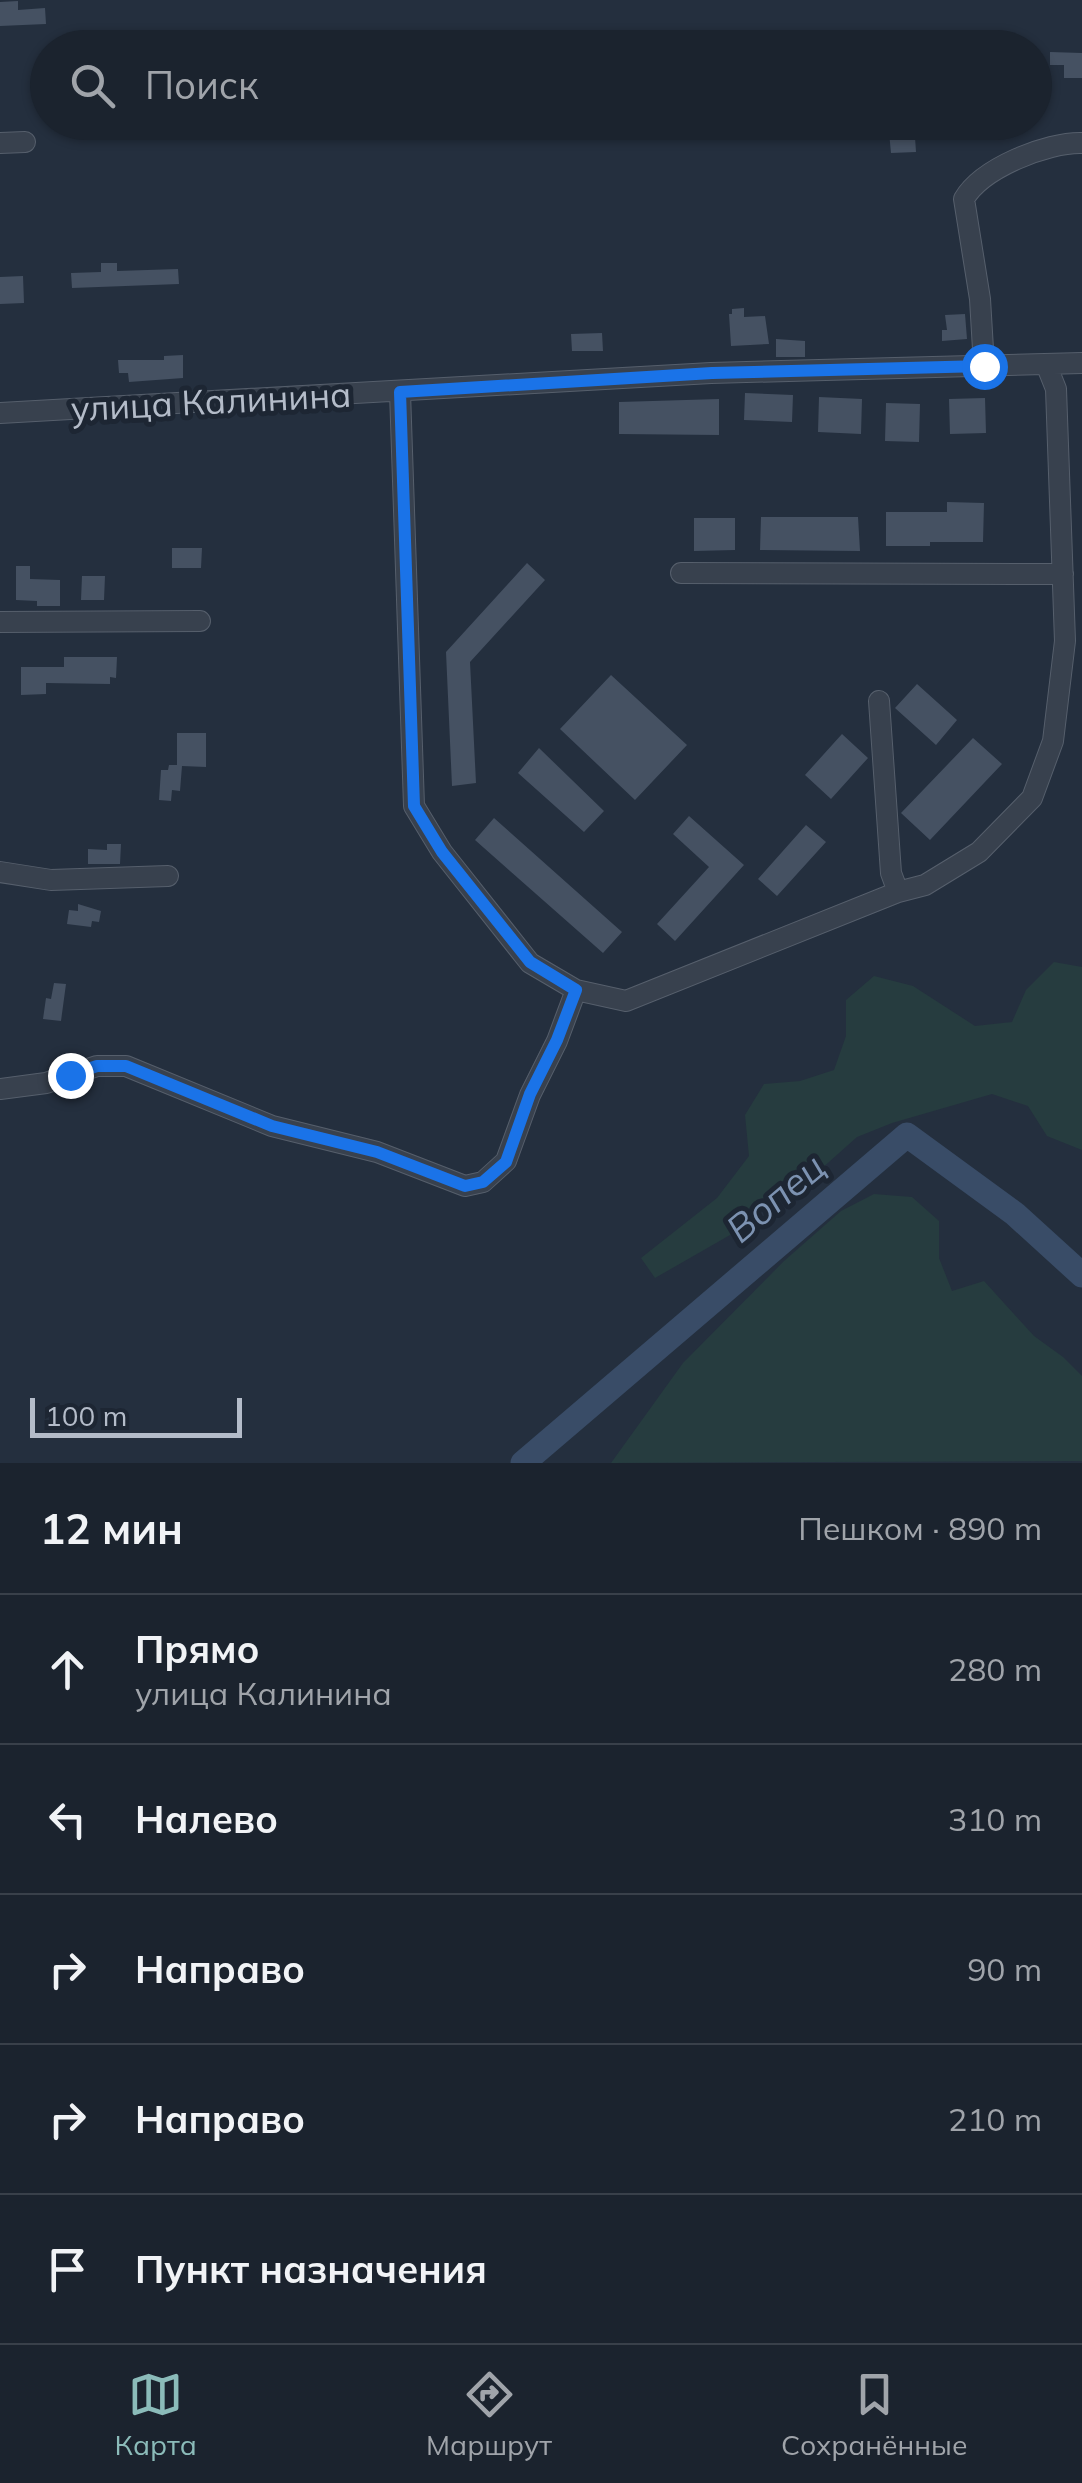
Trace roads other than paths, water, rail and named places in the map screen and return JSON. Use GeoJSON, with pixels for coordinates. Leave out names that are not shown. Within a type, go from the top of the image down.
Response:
{"type":"FeatureCollection","features":[{"type":"Feature","properties":{"kind":"street"},"geometry":{"type":"LineString","coordinates":[[0,143],[25,142]]}},
{"type":"Feature","properties":{"kind":"street"},"geometry":{"type":"LineString","coordinates":[[984,366],[980,298],[964,199],[984,177],[1022,158],[1047,147],[1082,143]]}},
{"type":"Feature","properties":{"kind":"street","name":"улица Калинина"},"geometry":{"type":"LineString","coordinates":[[0,413],[712,373],[1082,363]]}},
{"type":"Feature","properties":{"kind":"street"},"geometry":{"type":"LineString","coordinates":[[400,392],[414,806],[442,852],[530,962],[576,990],[626,1000],[898,892],[926,886],[979,852],[1032,798],[1053,741],[1065,641],[1056,388],[1046,364]]}},
{"type":"Feature","properties":{"kind":"street"},"geometry":{"type":"LineString","coordinates":[[681,573],[1063,574]]}},
{"type":"Feature","properties":{"kind":"street"},"geometry":{"type":"LineString","coordinates":[[0,622],[200,621]]}},
{"type":"Feature","properties":{"kind":"street"},"geometry":{"type":"LineString","coordinates":[[879,701],[891,873],[898,892]]}},
{"type":"Feature","properties":{"kind":"street"},"geometry":{"type":"LineString","coordinates":[[0,872],[51,880],[168,876]]}},
{"type":"Feature","properties":{"kind":"street"},"geometry":{"type":"LineString","coordinates":[[0,1089],[46,1083],[97,1066],[126,1066],[272,1126],[377,1152],[465,1186],[483,1182],[506,1162],[530,1094],[576,990]]}},
{"type":"Feature","properties":{"kind":"waterway","name":"Вопец"},"geometry":{"type":"LineString","coordinates":[[523,1463],[907,1135],[1015,1214],[1082,1275]]}}]}
